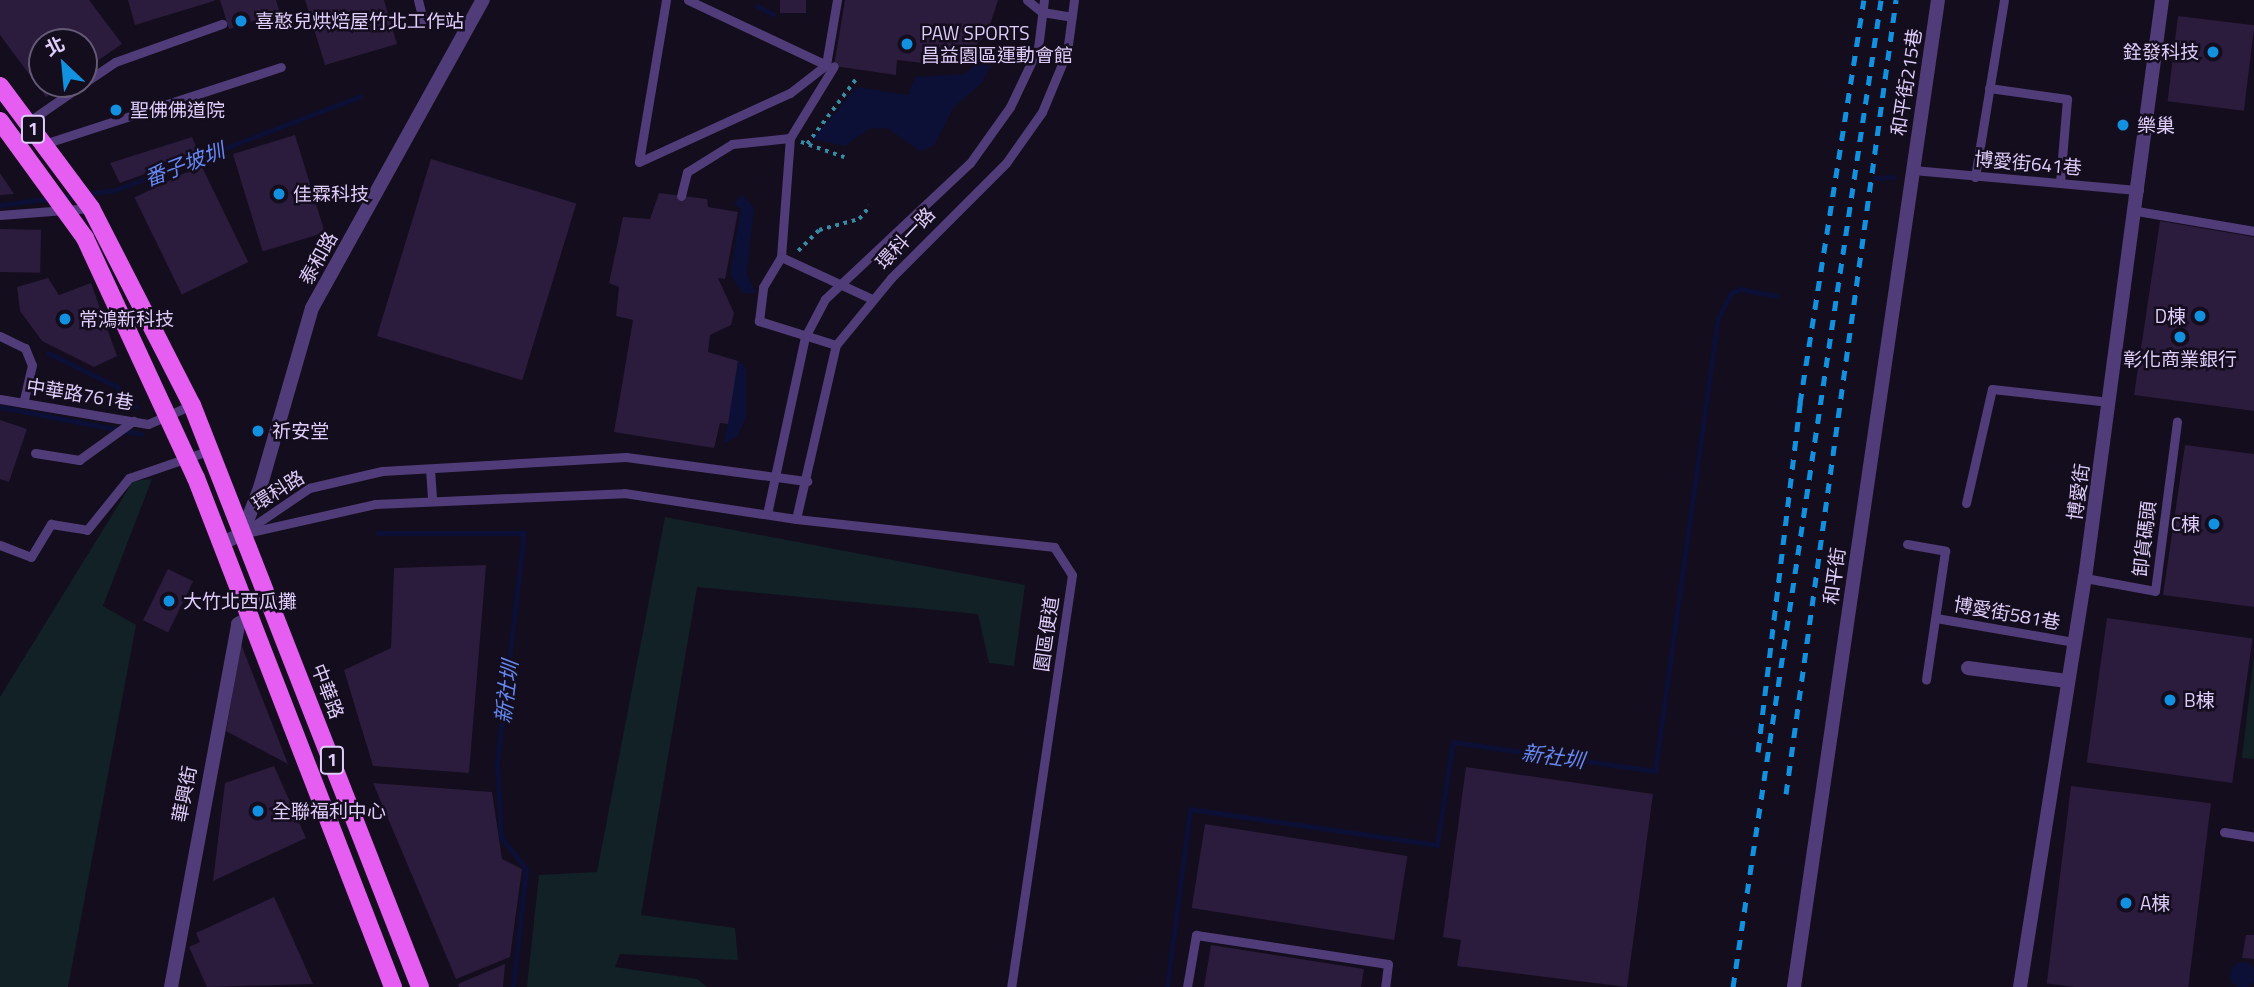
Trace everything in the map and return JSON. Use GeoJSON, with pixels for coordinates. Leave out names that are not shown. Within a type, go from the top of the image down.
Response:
{"type":"FeatureCollection","features":[{"type":"Feature","properties":{"kind":"main road","name":"1"},"geometry":{"type":"LineString","coordinates":[[0,86],[91,208],[192,405],[211,450]]}},
{"type":"Feature","properties":{"kind":"main road","name":"1"},"geometry":{"type":"LineString","coordinates":[[0,121],[68,212],[187,458],[252,617],[393,987]]}},
{"type":"Feature","properties":{"kind":"main road","name":"中華路"},"geometry":{"type":"LineString","coordinates":[[211,450],[420,987]]}},
{"type":"Feature","properties":{"kind":"street","name":"泰和路"},"geometry":{"type":"LineString","coordinates":[[242,534],[312,308],[483,0]]}},
{"type":"Feature","properties":{"kind":"street","name":"和平街215巷"},"geometry":{"type":"LineString","coordinates":[[1913,170],[1938,0]]}},
{"type":"Feature","properties":{"kind":"street","name":"博愛街"},"geometry":{"type":"LineString","coordinates":[[2020,987],[2085,578],[2140,190],[2162,0]]}},
{"type":"Feature","properties":{"kind":"street","name":"和平街"},"geometry":{"type":"LineString","coordinates":[[1794,987],[1913,170]]}},
{"type":"Feature","properties":{"kind":"street"},"geometry":{"type":"LineString","coordinates":[[222,543],[242,534]]}},
{"type":"Feature","properties":{"kind":"street","name":"華興街"},"geometry":{"type":"LineString","coordinates":[[170,987],[238,624],[252,617]]}},
{"type":"Feature","properties":{"kind":"street"},"geometry":{"type":"LineString","coordinates":[[1968,668],[2067,681]]}},
{"type":"Feature","properties":{"kind":"lane"},"geometry":{"type":"LineString","coordinates":[[418,0],[424,24]]}},
{"type":"Feature","properties":{"kind":"lane"},"geometry":{"type":"LineString","coordinates":[[666,0],[639,162],[790,93],[830,65]]}},
{"type":"Feature","properties":{"kind":"lane"},"geometry":{"type":"LineString","coordinates":[[688,0],[830,65]]}},
{"type":"Feature","properties":{"kind":"lane"},"geometry":{"type":"LineString","coordinates":[[836,345],[759,321],[763,287],[781,257],[790,138],[830,65],[837,0]]}},
{"type":"Feature","properties":{"kind":"lane"},"geometry":{"type":"LineString","coordinates":[[1027,0],[1042,12],[1072,17]]}},
{"type":"Feature","properties":{"kind":"lane","name":"環科一路"},"geometry":{"type":"LineString","coordinates":[[767,514],[805,337],[841,284],[970,163],[1010,107],[1038,48],[1044,0]]}},
{"type":"Feature","properties":{"kind":"lane","name":"環科一路"},"geometry":{"type":"LineString","coordinates":[[796,519],[807,481],[836,345],[873,299],[1006,163],[1042,112],[1067,52],[1074,0]]}},
{"type":"Feature","properties":{"kind":"lane"},"geometry":{"type":"LineString","coordinates":[[1975,177],[2004,0]]}},
{"type":"Feature","properties":{"kind":"lane"},"geometry":{"type":"LineString","coordinates":[[98,74],[115,62],[222,24]]}},
{"type":"Feature","properties":{"kind":"lane"},"geometry":{"type":"LineString","coordinates":[[44,144],[281,67]]}},
{"type":"Feature","properties":{"kind":"lane"},"geometry":{"type":"LineString","coordinates":[[1989,88],[2067,99],[2060,183]]}},
{"type":"Feature","properties":{"kind":"lane"},"geometry":{"type":"LineString","coordinates":[[27,122],[63,98]]}},
{"type":"Feature","properties":{"kind":"lane"},"geometry":{"type":"LineString","coordinates":[[681,195],[687,172],[732,144],[790,138]]}},
{"type":"Feature","properties":{"kind":"lane","name":"博愛街641巷"},"geometry":{"type":"LineString","coordinates":[[1913,170],[2140,190]]}},
{"type":"Feature","properties":{"kind":"lane"},"geometry":{"type":"LineString","coordinates":[[0,215],[68,212],[91,208]]}},
{"type":"Feature","properties":{"kind":"lane"},"geometry":{"type":"LineString","coordinates":[[2137,211],[2254,231]]}},
{"type":"Feature","properties":{"kind":"lane"},"geometry":{"type":"LineString","coordinates":[[781,257],[873,299]]}},
{"type":"Feature","properties":{"kind":"lane"},"geometry":{"type":"LineString","coordinates":[[0,336],[25,348],[32,365],[23,403]]}},
{"type":"Feature","properties":{"kind":"lane"},"geometry":{"type":"LineString","coordinates":[[1966,503],[1992,389],[2109,402]]}},
{"type":"Feature","properties":{"kind":"lane","name":"中華路761巷"},"geometry":{"type":"LineString","coordinates":[[0,398],[133,421],[168,417],[192,405]]}},
{"type":"Feature","properties":{"kind":"lane"},"geometry":{"type":"LineString","coordinates":[[35,453],[79,460],[133,421]]}},
{"type":"Feature","properties":{"kind":"lane","name":"卸貨碼頭"},"geometry":{"type":"LineString","coordinates":[[2085,578],[2155,591],[2176,421]]}},
{"type":"Feature","properties":{"kind":"lane"},"geometry":{"type":"LineString","coordinates":[[0,545],[31,557],[51,524],[87,530],[129,478],[211,450]]}},
{"type":"Feature","properties":{"kind":"lane","name":"環科路"},"geometry":{"type":"LineString","coordinates":[[242,534],[309,488],[353,474],[626,457],[807,481]]}},
{"type":"Feature","properties":{"kind":"lane"},"geometry":{"type":"LineString","coordinates":[[430,469],[432,500]]}},
{"type":"Feature","properties":{"kind":"lane","name":"環科路"},"geometry":{"type":"LineString","coordinates":[[242,534],[375,504],[624,493],[796,519]]}},
{"type":"Feature","properties":{"kind":"lane","name":"園區便道"},"geometry":{"type":"LineString","coordinates":[[796,519],[1054,547],[1072,575],[1012,987]]}},
{"type":"Feature","properties":{"kind":"lane"},"geometry":{"type":"LineString","coordinates":[[1907,544],[1945,551],[1926,680]]}},
{"type":"Feature","properties":{"kind":"lane","name":"博愛街581巷"},"geometry":{"type":"LineString","coordinates":[[1936,618],[2073,642]]}},
{"type":"Feature","properties":{"kind":"lane"},"geometry":{"type":"LineString","coordinates":[[2224,832],[2254,837]]}},
{"type":"Feature","properties":{"kind":"lane"},"geometry":{"type":"LineString","coordinates":[[1187,987],[1196,935],[1388,964],[1385,987]]}},
{"type":"Feature","properties":{"kind":"path"},"geometry":{"type":"LineString","coordinates":[[807,144],[856,79]]}},
{"type":"Feature","properties":{"kind":"path"},"geometry":{"type":"LineString","coordinates":[[781,257],[799,251],[820,230],[859,219],[870,205]]}},
{"type":"Feature","properties":{"kind":"shaded area"},"geometry":{"type":"Polygon","coordinates":[[[984,57],[994,57],[983,82],[954,107],[934,146],[920,151],[887,128],[869,129],[845,146],[813,139],[857,87],[908,95],[915,77],[965,74],[984,57]]]}},
{"type":"Feature","properties":{"kind":"shaded area"},"geometry":{"type":"Polygon","coordinates":[[[742,194],[754,208],[747,275],[756,293],[742,293],[730,274],[741,210],[734,203],[742,194]]]}},
{"type":"Feature","properties":{"kind":"shaded area"},"geometry":{"type":"Polygon","coordinates":[[[738,360],[746,368],[746,417],[738,436],[724,444],[738,360]]]}},
{"type":"Feature","properties":{"kind":"shaded area"},"geometry":{"type":"Polygon","coordinates":[[[152,479],[103,606],[136,625],[68,987],[0,987],[0,697],[133,481],[152,479]]]}},
{"type":"Feature","properties":{"kind":"shaded area"},"geometry":{"type":"Polygon","coordinates":[[[665,517],[1025,585],[1014,666],[989,663],[978,614],[697,587],[641,915],[735,928],[738,960],[620,954],[615,967],[697,979],[707,987],[527,987],[539,875],[597,872],[665,517]]]}},
{"type":"Feature","properties":{"kind":"shaded area"},"geometry":{"type":"Polygon","coordinates":[[[2254,655],[2254,759],[2242,758],[2254,655]]]}},
{"type":"Feature","properties":{"kind":"shaded area"},"geometry":{"type":"Polygon","coordinates":[[[2243,962],[2252,966],[2256,975],[2252,984],[2243,988],[2234,984],[2230,975],[2234,966],[2243,962]]]}},
{"type":"Feature","properties":{"kind":"building"},"geometry":{"type":"Polygon","coordinates":[[[0,0],[89,0],[122,44],[98,60],[98,28],[28,28],[28,73],[0,35],[0,0]]]}},
{"type":"Feature","properties":{"kind":"building","name":"喜憨兒烘焙屋竹北工作站"},"geometry":{"type":"Polygon","coordinates":[[[128,0],[214,0],[214,1],[135,25],[128,0]]]}},
{"type":"Feature","properties":{"kind":"building","name":"喜憨兒烘焙屋竹北工作站"},"geometry":{"type":"Polygon","coordinates":[[[220,0],[276,0],[280,13],[229,29],[220,0]]]}},
{"type":"Feature","properties":{"kind":"building"},"geometry":{"type":"Polygon","coordinates":[[[305,0],[384,0],[397,44],[325,65],[305,0]]]}},
{"type":"Feature","properties":{"kind":"building"},"geometry":{"type":"Polygon","coordinates":[[[780,0],[806,0],[806,13],[780,13],[780,0]]]}},
{"type":"Feature","properties":{"kind":"building","name":"PAW SPORTS 昌益園區運動會館"},"geometry":{"type":"Polygon","coordinates":[[[845,0],[998,0],[987,34],[967,54],[939,65],[897,60],[896,75],[834,66],[845,0]]]}},
{"type":"Feature","properties":{"kind":"building","name":"銓發科技"},"geometry":{"type":"Polygon","coordinates":[[[2178,16],[2254,25],[2244,111],[2168,101],[2178,16]]]}},
{"type":"Feature","properties":{"kind":"building","name":"佳霖科技"},"geometry":{"type":"Polygon","coordinates":[[[295,135],[325,233],[263,252],[233,154],[295,135]]]}},
{"type":"Feature","properties":{"kind":"building"},"geometry":{"type":"Polygon","coordinates":[[[192,137],[199,154],[120,183],[110,163],[192,137]]]}},
{"type":"Feature","properties":{"kind":"building"},"geometry":{"type":"Polygon","coordinates":[[[431,159],[576,203],[522,380],[377,336],[431,159]]]}},
{"type":"Feature","properties":{"kind":"building"},"geometry":{"type":"Polygon","coordinates":[[[201,165],[248,262],[182,295],[134,197],[201,165]]]}},
{"type":"Feature","properties":{"kind":"building"},"geometry":{"type":"Polygon","coordinates":[[[0,173],[14,194],[0,195],[0,173]]]}},
{"type":"Feature","properties":{"kind":"building"},"geometry":{"type":"Polygon","coordinates":[[[659,193],[707,199],[708,207],[738,212],[725,279],[718,278],[734,313],[731,325],[710,335],[708,352],[738,361],[728,424],[720,423],[714,448],[614,432],[633,320],[616,316],[619,287],[609,283],[623,217],[650,219],[659,193]]]}},
{"type":"Feature","properties":{"kind":"building","name":"D棟"},"geometry":{"type":"Polygon","coordinates":[[[2160,221],[2254,237],[2254,411],[2134,395],[2160,221]]]}},
{"type":"Feature","properties":{"kind":"building"},"geometry":{"type":"Polygon","coordinates":[[[0,229],[41,230],[40,273],[0,272],[0,229]]]}},
{"type":"Feature","properties":{"kind":"building","name":"常鴻新科技"},"geometry":{"type":"Polygon","coordinates":[[[48,278],[59,295],[91,283],[117,356],[94,367],[42,341],[20,311],[17,287],[48,278]]]}},
{"type":"Feature","properties":{"kind":"building"},"geometry":{"type":"Polygon","coordinates":[[[0,420],[27,429],[9,482],[0,479],[0,420]]]}},
{"type":"Feature","properties":{"kind":"building","name":"C棟"},"geometry":{"type":"Polygon","coordinates":[[[2185,445],[2254,454],[2254,607],[2163,595],[2185,445]]]}},
{"type":"Feature","properties":{"kind":"building"},"geometry":{"type":"Polygon","coordinates":[[[486,565],[469,773],[373,766],[344,670],[391,648],[394,568],[486,565]]]}},
{"type":"Feature","properties":{"kind":"building","name":"大竹北西瓜攤"},"geometry":{"type":"Polygon","coordinates":[[[168,569],[193,581],[168,633],[143,620],[168,569]]]}},
{"type":"Feature","properties":{"kind":"building","name":"B棟"},"geometry":{"type":"Polygon","coordinates":[[[2107,618],[2253,638],[2232,783],[2087,763],[2107,618]]]}},
{"type":"Feature","properties":{"kind":"building"},"geometry":{"type":"Polygon","coordinates":[[[241,644],[288,764],[226,731],[241,644]]]}},
{"type":"Feature","properties":{"kind":"building","name":"全聯福利中心"},"geometry":{"type":"Polygon","coordinates":[[[274,766],[306,838],[213,881],[225,783],[274,766]]]}},
{"type":"Feature","properties":{"kind":"building"},"geometry":{"type":"Polygon","coordinates":[[[1466,767],[1653,794],[1627,987],[1457,966],[1461,940],[1443,937],[1466,767]]]}},
{"type":"Feature","properties":{"kind":"building"},"geometry":{"type":"Polygon","coordinates":[[[373,783],[492,792],[502,859],[522,869],[510,957],[456,979],[373,783]]]}},
{"type":"Feature","properties":{"kind":"building","name":"A棟"},"geometry":{"type":"Polygon","coordinates":[[[2071,786],[2211,803],[2188,987],[2075,987],[2047,984],[2071,786]]]}},
{"type":"Feature","properties":{"kind":"building"},"geometry":{"type":"Polygon","coordinates":[[[1205,824],[1407,856],[1394,940],[1192,908],[1205,824]]]}},
{"type":"Feature","properties":{"kind":"building"},"geometry":{"type":"Polygon","coordinates":[[[274,897],[313,984],[207,987],[189,947],[200,942],[196,933],[274,897]]]}},
{"type":"Feature","properties":{"kind":"building"},"geometry":{"type":"Polygon","coordinates":[[[2246,935],[2254,935],[2254,959],[2242,958],[2246,935]]]}},
{"type":"Feature","properties":{"kind":"building"},"geometry":{"type":"Polygon","coordinates":[[[1211,945],[1364,969],[1361,987],[1204,987],[1211,945]]]}},
{"type":"Feature","properties":{"kind":"building"},"geometry":{"type":"Polygon","coordinates":[[[505,964],[503,987],[459,987],[458,984],[505,964]]]}},
{"type":"Feature","properties":{"kind":"waterway","name":"番子坡圳"},"geometry":{"type":"LineString","coordinates":[[757,6],[773,14]]}},
{"type":"Feature","properties":{"kind":"waterway","name":"番子坡圳"},"geometry":{"type":"LineString","coordinates":[[0,205],[115,190],[361,96]]}},
{"type":"Feature","properties":{"kind":"waterway","name":"新社圳"},"geometry":{"type":"LineString","coordinates":[[1874,178],[1893,177]]}},
{"type":"Feature","properties":{"kind":"waterway","name":"新社圳"},"geometry":{"type":"LineString","coordinates":[[1167,987],[1190,809],[1437,845],[1453,742],[1655,771],[1718,319],[1730,294],[1740,289],[1776,296]]}},
{"type":"Feature","properties":{"kind":"waterway"},"geometry":{"type":"LineString","coordinates":[[48,353],[116,386],[136,407]]}},
{"type":"Feature","properties":{"kind":"waterway","name":"新社圳"},"geometry":{"type":"LineString","coordinates":[[0,407],[141,434]]}},
{"type":"Feature","properties":{"kind":"waterway","name":"新社圳"},"geometry":{"type":"LineString","coordinates":[[378,533],[524,533],[497,763],[501,837],[526,869],[513,987]]}},
{"type":"Feature","properties":{"kind":"railway"},"geometry":{"type":"LineString","coordinates":[[1758,752],[1800,403],[1864,0]]}},
{"type":"Feature","properties":{"kind":"railway"},"geometry":{"type":"LineString","coordinates":[[1733,987],[1881,0]]}},
{"type":"Feature","properties":{"kind":"railway"},"geometry":{"type":"LineString","coordinates":[[1786,794],[1896,0]]}},
{"type":"Feature","properties":{"kind":"place","name":"喜憨兒烘焙屋竹北工作站"},"geometry":{"type":"Point","coordinates":[241,21]}},
{"type":"Feature","properties":{"kind":"place","name":"PAW SPORTS 昌益園區運動會館"},"geometry":{"type":"Point","coordinates":[907,44]}},
{"type":"Feature","properties":{"kind":"place","name":"銓發科技"},"geometry":{"type":"Point","coordinates":[2213,52]}},
{"type":"Feature","properties":{"kind":"place","name":"聖佛佛道院"},"geometry":{"type":"Point","coordinates":[116,110]}},
{"type":"Feature","properties":{"kind":"place","name":"樂巢"},"geometry":{"type":"Point","coordinates":[2123,125]}},
{"type":"Feature","properties":{"kind":"place","name":"佳霖科技"},"geometry":{"type":"Point","coordinates":[279,194]}},
{"type":"Feature","properties":{"kind":"place","name":"D棟"},"geometry":{"type":"Point","coordinates":[2200,316]}},
{"type":"Feature","properties":{"kind":"place","name":"常鴻新科技"},"geometry":{"type":"Point","coordinates":[65,319]}},
{"type":"Feature","properties":{"kind":"place","name":"彰化商業銀行"},"geometry":{"type":"Point","coordinates":[2180,337]}},
{"type":"Feature","properties":{"kind":"place","name":"祈安堂"},"geometry":{"type":"Point","coordinates":[258,431]}},
{"type":"Feature","properties":{"kind":"place","name":"C棟"},"geometry":{"type":"Point","coordinates":[2214,524]}},
{"type":"Feature","properties":{"kind":"place","name":"大竹北西瓜攤"},"geometry":{"type":"Point","coordinates":[169,601]}},
{"type":"Feature","properties":{"kind":"place","name":"B棟"},"geometry":{"type":"Point","coordinates":[2170,700]}},
{"type":"Feature","properties":{"kind":"place","name":"全聯福利中心"},"geometry":{"type":"Point","coordinates":[258,811]}},
{"type":"Feature","properties":{"kind":"place","name":"A棟"},"geometry":{"type":"Point","coordinates":[2126,903]}}]}
